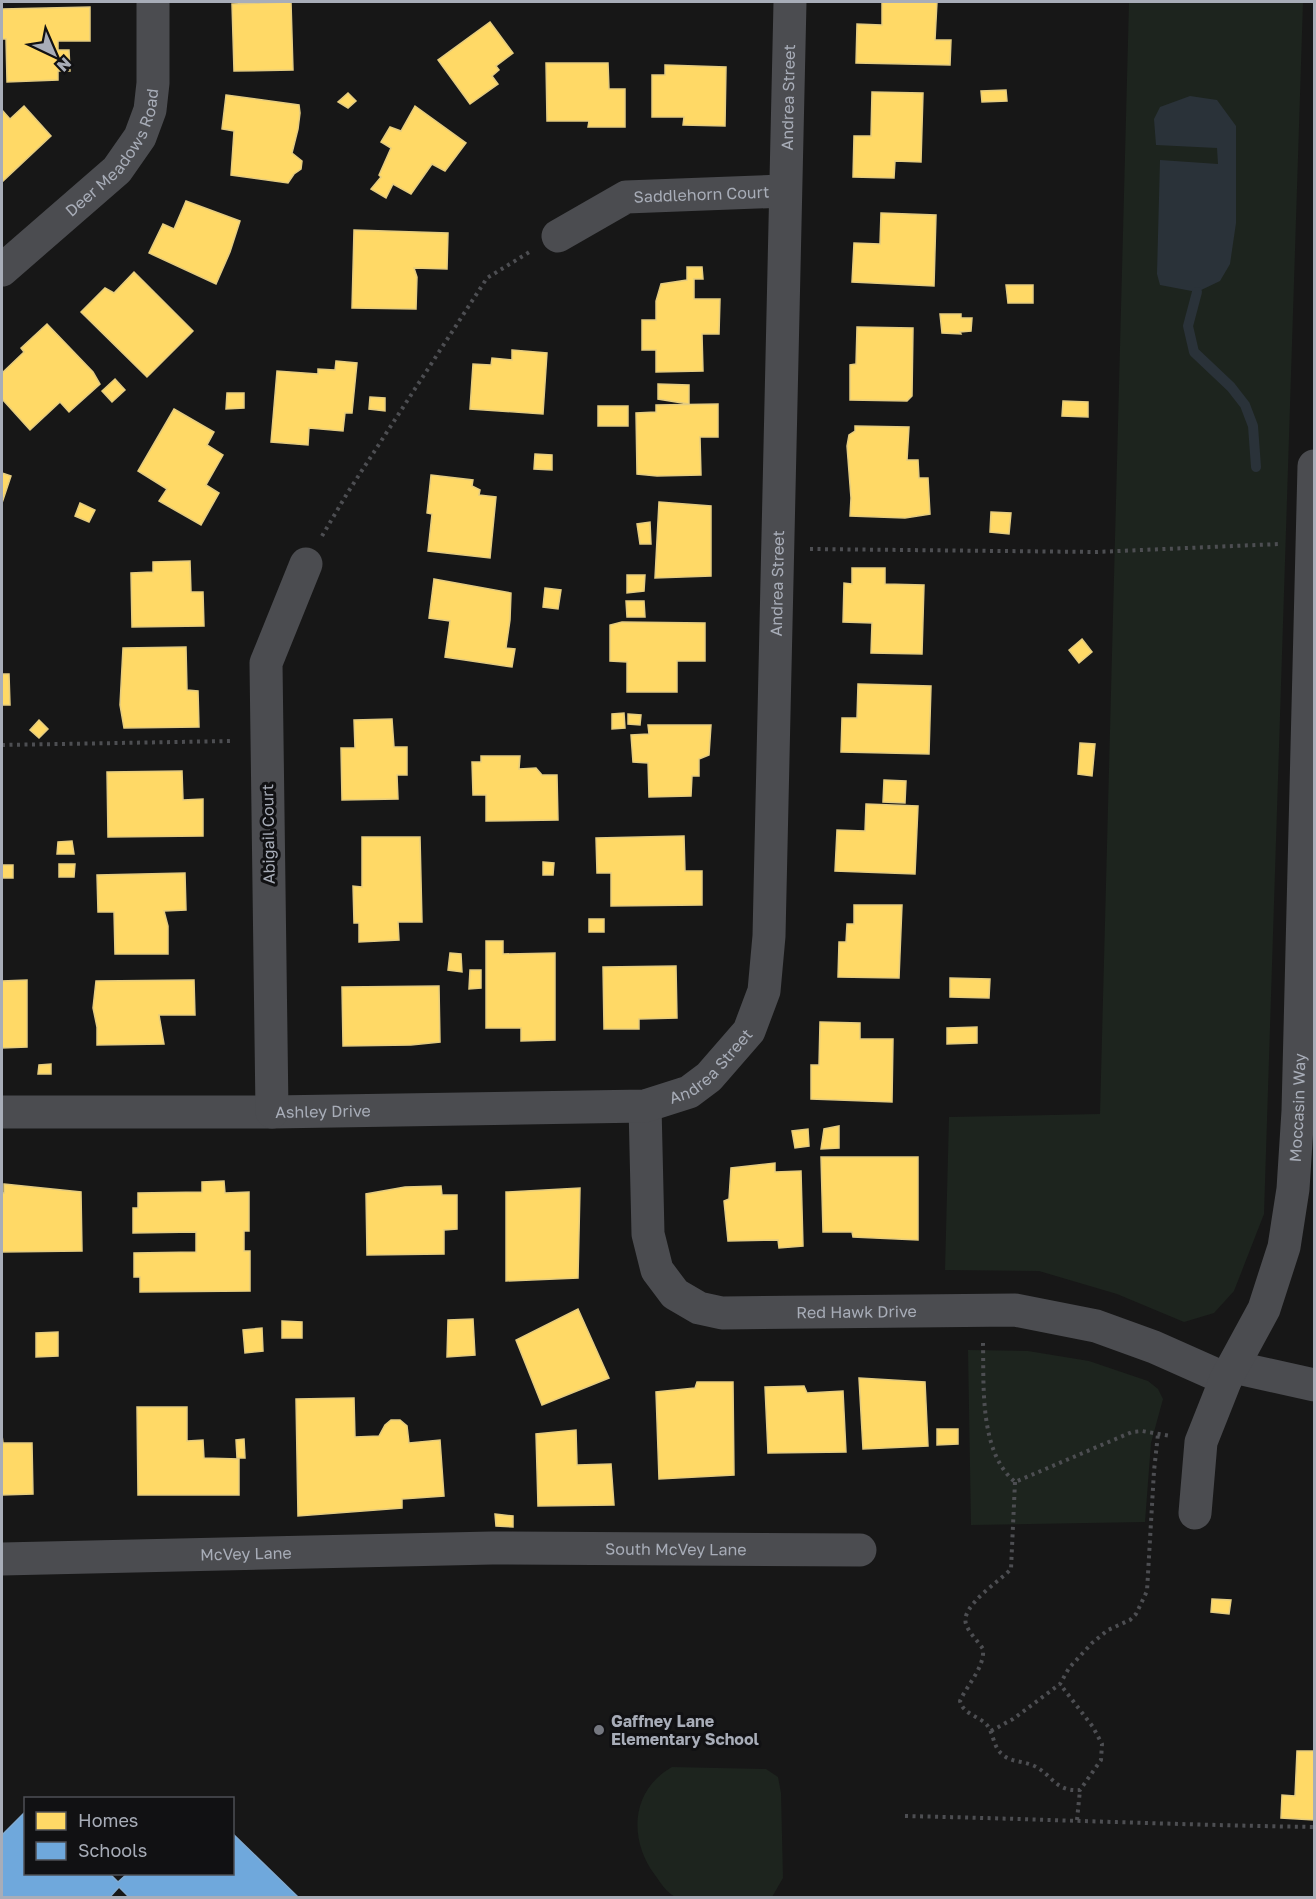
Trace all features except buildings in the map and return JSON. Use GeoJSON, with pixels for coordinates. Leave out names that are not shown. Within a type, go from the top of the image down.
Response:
{"type":"FeatureCollection","features":[{"type":"Feature","properties":{"kind":"street","name":"Deer Meadows Road"},"geometry":{"type":"LineString","coordinates":[[2,270],[117,170],[140,137],[150,111],[153,83],[153,2]]}},
{"type":"Feature","properties":{"kind":"street","name":"Andrea Street"},"geometry":{"type":"LineString","coordinates":[[645,1106],[688,1092],[709,1077],[749,1031],[764,991],[769,936],[790,2]]}},
{"type":"Feature","properties":{"kind":"street","name":"Saddlehorn Court"},"geometry":{"type":"LineString","coordinates":[[558,236],[626,197],[785,191]]}},
{"type":"Feature","properties":{"kind":"street","name":"Moccasin Way"},"geometry":{"type":"LineString","coordinates":[[1195,1513],[1201,1442],[1230,1373],[1264,1309],[1284,1247],[1306,1126],[1314,466]]}},
{"type":"Feature","properties":{"kind":"street","name":"Abigail Court"},"geometry":{"type":"LineString","coordinates":[[272,1112],[266,663],[306,564]]}},
{"type":"Feature","properties":{"kind":"street","name":"Ashley Drive"},"geometry":{"type":"LineString","coordinates":[[2,1112],[272,1112],[645,1106]]}},
{"type":"Feature","properties":{"kind":"street","name":"Red Hawk Drive"},"geometry":{"type":"LineString","coordinates":[[645,1106],[648,1234],[657,1270],[675,1294],[699,1308],[722,1313],[1016,1310],[1096,1326],[1230,1373],[1314,1385]]}},
{"type":"Feature","properties":{"kind":"street","name":"South McVey Lane"},"geometry":{"type":"LineString","coordinates":[[492,1548],[860,1550]]}},
{"type":"Feature","properties":{"kind":"street","name":"McVey Lane"},"geometry":{"type":"LineString","coordinates":[[2,1558],[492,1548]]}},
{"type":"Feature","properties":{"kind":"path"},"geometry":{"type":"LineString","coordinates":[[306,564],[348,492],[487,278],[558,236]]}},
{"type":"Feature","properties":{"kind":"path"},"geometry":{"type":"LineString","coordinates":[[777,548],[1095,552],[1313,542]]}},
{"type":"Feature","properties":{"kind":"path"},"geometry":{"type":"LineString","coordinates":[[2,745],[267,741]]}},
{"type":"Feature","properties":{"kind":"path"},"geometry":{"type":"LineString","coordinates":[[982,1310],[986,1419],[995,1455],[1004,1471],[1015,1482],[1011,1569],[972,1605],[966,1619],[966,1624],[984,1653],[960,1701],[962,1706],[986,1724],[1002,1754],[1011,1760],[1031,1764],[1061,1788],[1080,1790]]}},
{"type":"Feature","properties":{"kind":"path"},"geometry":{"type":"LineString","coordinates":[[1015,1482],[1132,1432],[1142,1431],[1201,1442]]}},
{"type":"Feature","properties":{"kind":"path"},"geometry":{"type":"LineString","coordinates":[[991,1731],[1013,1719],[1060,1684],[1069,1668],[1092,1643],[1108,1630],[1130,1620],[1136,1614],[1147,1591],[1158,1434]]}},
{"type":"Feature","properties":{"kind":"path"},"geometry":{"type":"LineString","coordinates":[[1060,1684],[1093,1727],[1102,1744],[1101,1760],[1080,1790],[1077,1820]]}},
{"type":"Feature","properties":{"kind":"path"},"geometry":{"type":"LineString","coordinates":[[905,1816],[1314,1827]]}},
{"type":"Feature","properties":{"kind":"shaded area"},"geometry":{"type":"Polygon","coordinates":[[[1129,2],[1303,2],[1264,1214],[1234,1291],[1214,1313],[1184,1322],[1117,1294],[1039,1271],[945,1270],[949,1117],[1100,1114],[1129,2]]]}},
{"type":"Feature","properties":{"kind":"shaded area"},"geometry":{"type":"Polygon","coordinates":[[[1190,96],[1217,100],[1236,126],[1236,223],[1230,264],[1220,281],[1197,292],[1160,285],[1157,274],[1160,160],[1218,164],[1217,148],[1156,145],[1154,119],[1160,107],[1190,96]]]}},
{"type":"Feature","properties":{"kind":"shaded area"},"geometry":{"type":"Polygon","coordinates":[[[968,1350],[1028,1351],[1089,1361],[1148,1381],[1158,1389],[1163,1399],[1151,1443],[1145,1522],[971,1525],[968,1350]]]}},
{"type":"Feature","properties":{"kind":"shaded area"},"geometry":{"type":"Polygon","coordinates":[[[672,1767],[766,1769],[778,1777],[781,1793],[783,1878],[772,1897],[677,1898],[662,1885],[646,1861],[640,1846],[638,1816],[641,1802],[648,1789],[658,1777],[672,1767]]]}},
{"type":"Feature","properties":{"kind":"waterway"},"geometry":{"type":"LineString","coordinates":[[1197,292],[1188,326],[1194,352],[1231,387],[1245,405],[1253,426],[1256,467]]}},
{"type":"Feature","properties":{"kind":"place","name":"Gaffney Lane Elementary School"},"geometry":{"type":"Point","coordinates":[599,1730]}}]}
